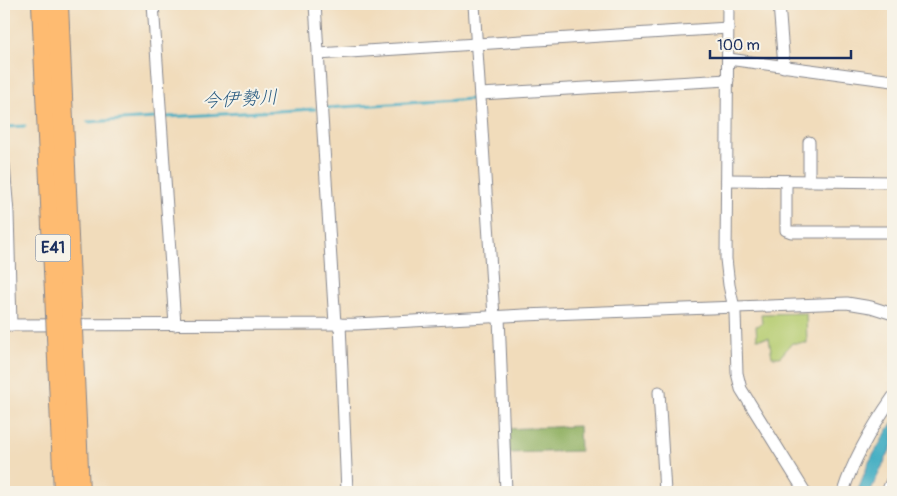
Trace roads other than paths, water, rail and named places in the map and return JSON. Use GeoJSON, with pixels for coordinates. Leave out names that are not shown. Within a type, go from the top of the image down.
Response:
{"type":"FeatureCollection","features":[{"type":"Feature","properties":{"kind":"highway","name":"E41"},"geometry":{"type":"LineString","coordinates":[[42,4],[64,492]]}},
{"type":"Feature","properties":{"kind":"highway","name":"E41"},"geometry":{"type":"LineString","coordinates":[[58,4],[79,492]]}},
{"type":"Feature","properties":{"kind":"street"},"geometry":{"type":"LineString","coordinates":[[153,4],[176,325]]}},
{"type":"Feature","properties":{"kind":"street"},"geometry":{"type":"LineString","coordinates":[[315,4],[338,324],[347,492]]}},
{"type":"Feature","properties":{"kind":"street"},"geometry":{"type":"LineString","coordinates":[[474,4],[497,317],[506,492]]}},
{"type":"Feature","properties":{"kind":"street"},"geometry":{"type":"LineString","coordinates":[[728,4],[726,259],[735,313],[736,373],[742,389],[805,492]]}},
{"type":"Feature","properties":{"kind":"street"},"geometry":{"type":"LineString","coordinates":[[779,4],[784,67]]}},
{"type":"Feature","properties":{"kind":"street"},"geometry":{"type":"LineString","coordinates":[[318,54],[728,28]]}},
{"type":"Feature","properties":{"kind":"street"},"geometry":{"type":"LineString","coordinates":[[728,59],[893,81]]}},
{"type":"Feature","properties":{"kind":"street"},"geometry":{"type":"LineString","coordinates":[[480,94],[728,80]]}},
{"type":"Feature","properties":{"kind":"street"},"geometry":{"type":"LineString","coordinates":[[809,142],[809,181]]}},
{"type":"Feature","properties":{"kind":"street"},"geometry":{"type":"LineString","coordinates":[[4,166],[8,213],[7,325],[338,324],[847,303],[871,307],[893,314]]}},
{"type":"Feature","properties":{"kind":"street"},"geometry":{"type":"LineString","coordinates":[[727,180],[893,182]]}},
{"type":"Feature","properties":{"kind":"street"},"geometry":{"type":"LineString","coordinates":[[786,181],[786,230],[791,232],[893,232]]}},
{"type":"Feature","properties":{"kind":"street"},"geometry":{"type":"LineString","coordinates":[[659,392],[666,492]]}},
{"type":"Feature","properties":{"kind":"street"},"geometry":{"type":"LineString","coordinates":[[843,492],[859,451],[874,424],[893,397]]}},
{"type":"Feature","properties":{"kind":"street"},"geometry":{"type":"LineString","coordinates":[[887,492],[893,478]]}},
{"type":"Feature","properties":{"kind":"water"},"geometry":{"type":"Polygon","coordinates":[[[893,421],[893,444],[870,492],[857,492],[869,462],[893,421]]]}},
{"type":"Feature","properties":{"kind":"waterway","name":"今伊勢川"},"geometry":{"type":"LineString","coordinates":[[325,108],[472,99]]}},
{"type":"Feature","properties":{"kind":"waterway","name":"今伊勢川"},"geometry":{"type":"LineString","coordinates":[[166,117],[315,109]]}},
{"type":"Feature","properties":{"kind":"waterway","name":"今伊勢川"},"geometry":{"type":"LineString","coordinates":[[88,122],[155,118]]}},
{"type":"Feature","properties":{"kind":"waterway","name":"今伊勢川"},"geometry":{"type":"LineString","coordinates":[[6,127],[25,126]]}}]}
